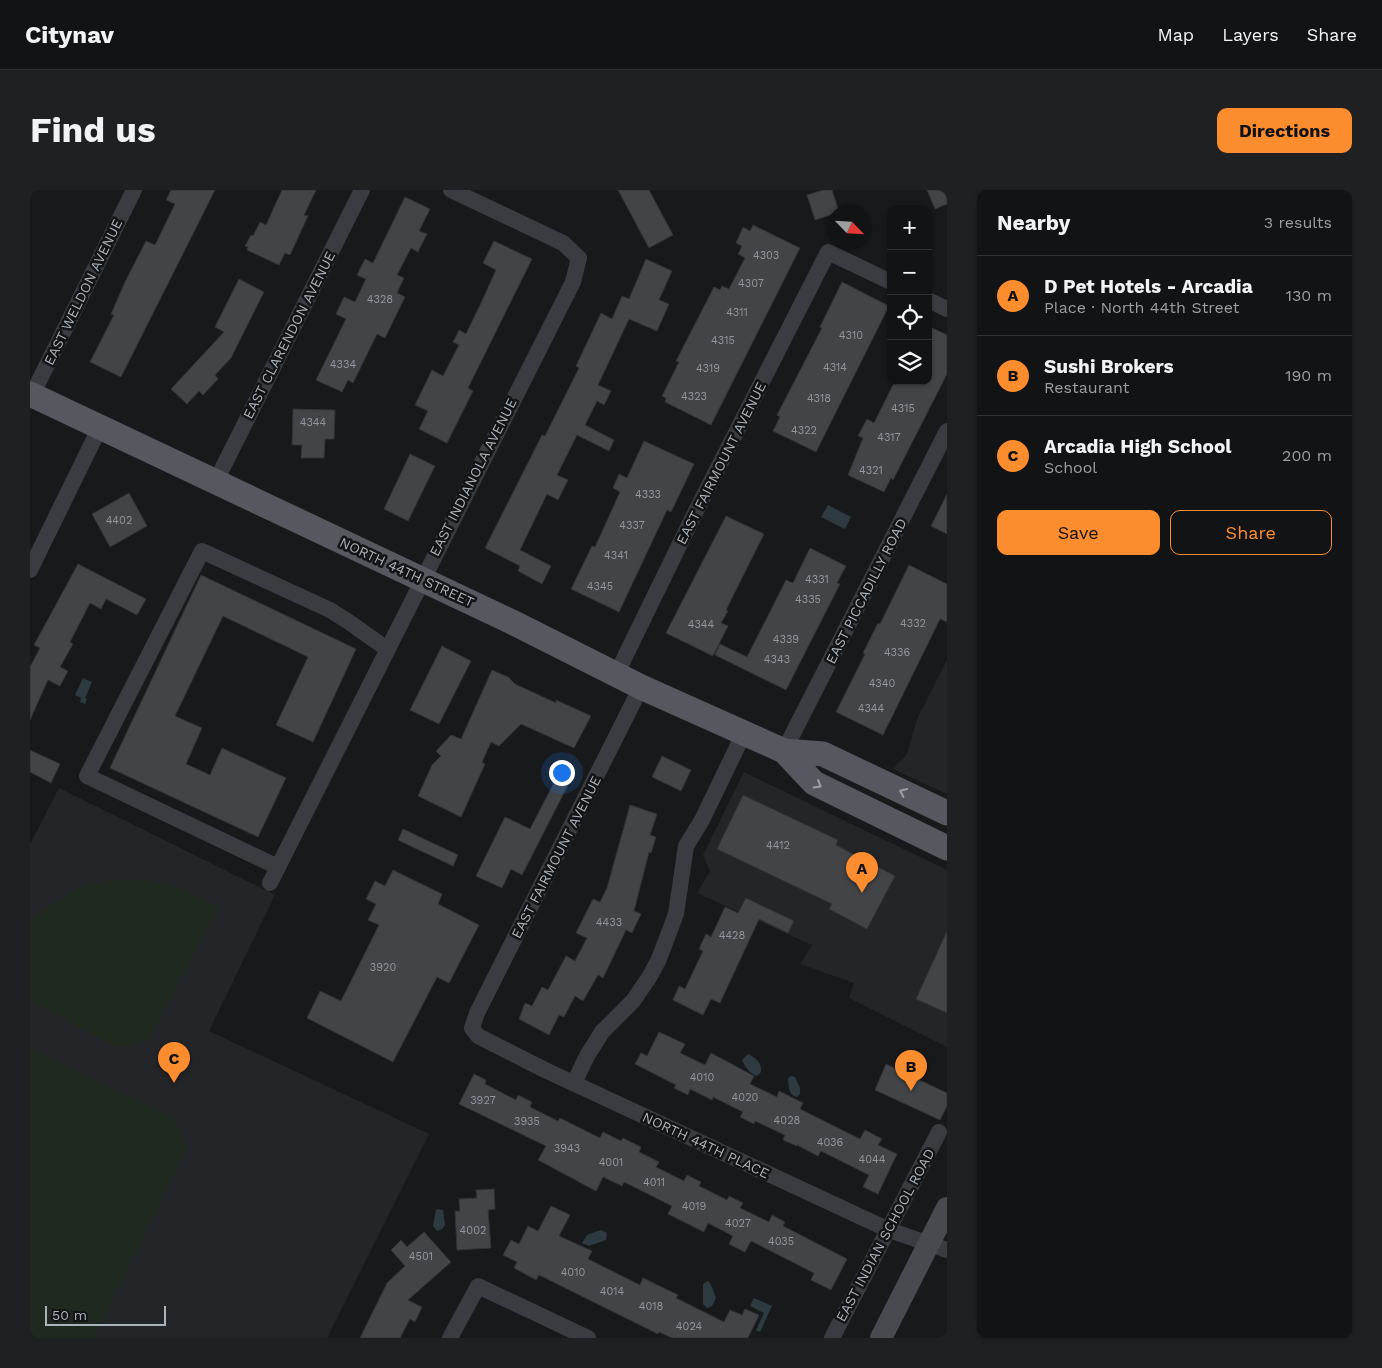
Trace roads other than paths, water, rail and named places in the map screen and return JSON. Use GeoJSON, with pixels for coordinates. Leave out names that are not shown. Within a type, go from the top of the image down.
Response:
{"type":"FeatureCollection","features":[{"type":"Feature","properties":{"kind":"main road","name":"NORTH 44TH STREET"},"geometry":{"type":"LineString","coordinates":[[31,394],[512,622],[641,687],[784,751],[823,754],[947,812]]}},
{"type":"Feature","properties":{"kind":"main road","name":"NORTH 44TH STREET"},"geometry":{"type":"LineString","coordinates":[[784,751],[814,783],[947,848]]}},
{"type":"Feature","properties":{"kind":"main road"},"geometry":{"type":"LineString","coordinates":[[881,1338],[938,1247],[947,1208]]}},
{"type":"Feature","properties":{"kind":"street","name":"EAST WELDON AVENUE"},"geometry":{"type":"LineString","coordinates":[[31,394],[134,190]]}},
{"type":"Feature","properties":{"kind":"street","name":"EAST CLARENDON AVENUE"},"geometry":{"type":"LineString","coordinates":[[216,481],[362,190]]}},
{"type":"Feature","properties":{"kind":"street","name":"EAST INDIANOLA AVENUE"},"geometry":{"type":"LineString","coordinates":[[270,883],[573,282],[579,258],[563,243],[451,190]]}},
{"type":"Feature","properties":{"kind":"street","name":"EAST FAIRMOUNT AVENUE"},"geometry":{"type":"LineString","coordinates":[[616,675],[698,506],[828,252],[887,280]]}},
{"type":"Feature","properties":{"kind":"street"},"geometry":{"type":"LineString","coordinates":[[932,302],[947,309]]}},
{"type":"Feature","properties":{"kind":"street"},"geometry":{"type":"LineString","coordinates":[[30,570],[100,427]]}},
{"type":"Feature","properties":{"kind":"street","name":"EAST PICCADILLY ROAD"},"geometry":{"type":"LineString","coordinates":[[784,751],[947,431]]}},
{"type":"Feature","properties":{"kind":"street"},"geometry":{"type":"LineString","coordinates":[[278,867],[87,776],[202,551],[330,610],[387,649]]}},
{"type":"Feature","properties":{"kind":"street","name":"EAST FAIRMOUNT AVENUE"},"geometry":{"type":"LineString","coordinates":[[472,1028],[477,1013],[641,687]]}},
{"type":"Feature","properties":{"kind":"street"},"geometry":{"type":"LineString","coordinates":[[574,1082],[602,1032],[633,1001],[659,959],[676,914],[686,846],[706,812],[744,733]]}},
{"type":"Feature","properties":{"kind":"street","name":"NORTH 44TH PLACE"},"geometry":{"type":"LineString","coordinates":[[472,1028],[478,1036],[574,1082],[889,1230],[938,1247]]}},
{"type":"Feature","properties":{"kind":"street","name":"EAST INDIAN SCHOOL ROAD"},"geometry":{"type":"LineString","coordinates":[[832,1338],[939,1132]]}},
{"type":"Feature","properties":{"kind":"street"},"geometry":{"type":"LineString","coordinates":[[450,1338],[478,1286],[588,1338]]}},
{"type":"Feature","properties":{"kind":"place","name":"D Pet Hotels - Arcadia"},"geometry":{"type":"Point","coordinates":[862,893]}},
{"type":"Feature","properties":{"kind":"place","name":"Arcadia High School"},"geometry":{"type":"Point","coordinates":[174,1083]}},
{"type":"Feature","properties":{"kind":"place","name":"Sushi Brokers"},"geometry":{"type":"Point","coordinates":[911,1091]}}]}
